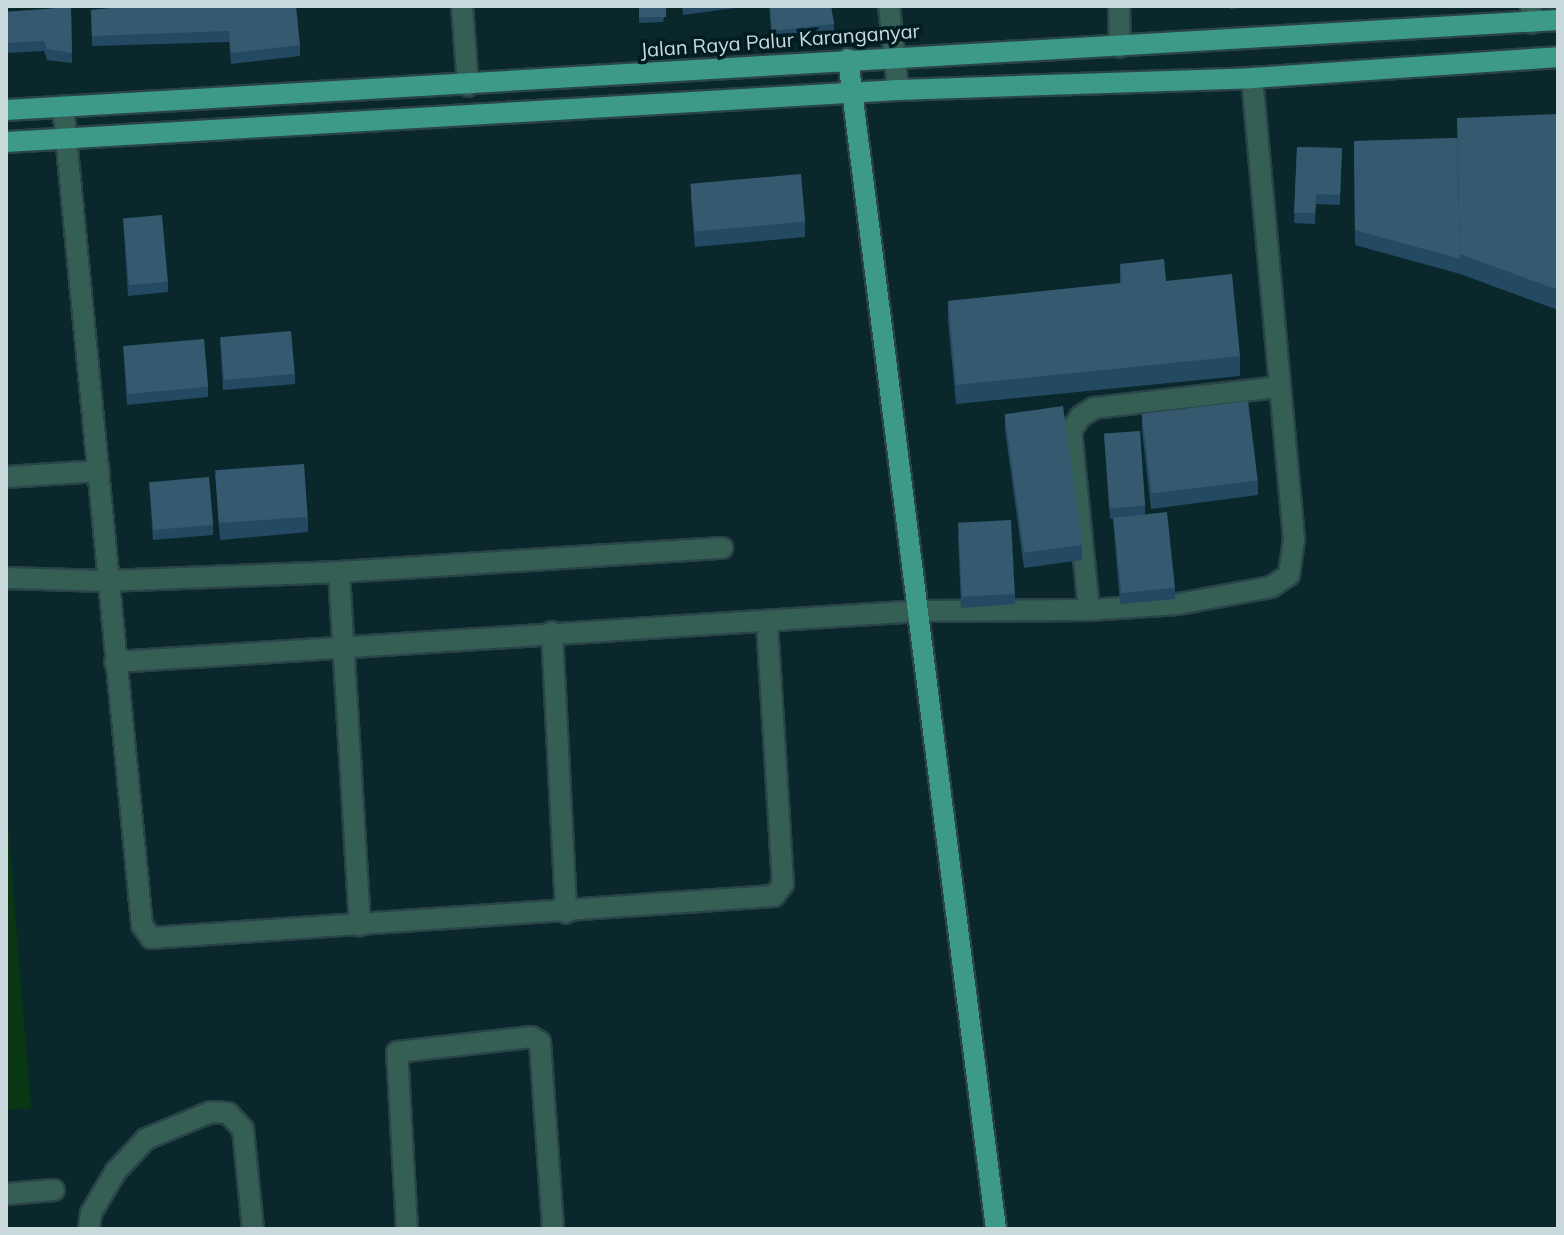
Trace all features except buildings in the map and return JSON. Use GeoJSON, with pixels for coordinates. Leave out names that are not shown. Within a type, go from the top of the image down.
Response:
{"type":"FeatureCollection","features":[{"type":"Feature","properties":{"kind":"main road","name":"Jalan Raya Palur Karanganyar"},"geometry":{"type":"LineString","coordinates":[[6,110],[468,86],[896,55],[1120,47],[1478,27],[1532,14],[1558,20]]}},
{"type":"Feature","properties":{"kind":"main road"},"geometry":{"type":"LineString","coordinates":[[1478,27],[1481,62]]}},
{"type":"Feature","properties":{"kind":"main road"},"geometry":{"type":"LineString","coordinates":[[6,142],[898,90],[1252,78],[1558,57]]}},
{"type":"Feature","properties":{"kind":"main road"},"geometry":{"type":"LineString","coordinates":[[848,59],[996,1229]]}},
{"type":"Feature","properties":{"kind":"street"},"geometry":{"type":"LineString","coordinates":[[462,6],[468,86]]}},
{"type":"Feature","properties":{"kind":"street"},"geometry":{"type":"LineString","coordinates":[[889,6],[898,90]]}},
{"type":"Feature","properties":{"kind":"street"},"geometry":{"type":"LineString","coordinates":[[1119,6],[1120,47]]}},
{"type":"Feature","properties":{"kind":"street"},"geometry":{"type":"LineString","coordinates":[[115,662],[920,611],[1089,610],[1178,604],[1271,587],[1289,575],[1294,539],[1252,78]]}},
{"type":"Feature","properties":{"kind":"street"},"geometry":{"type":"LineString","coordinates":[[63,106],[76,196],[106,581],[145,933],[158,940],[765,900],[780,890],[767,621]]}},
{"type":"Feature","properties":{"kind":"street"},"geometry":{"type":"LineString","coordinates":[[1089,610],[1071,431],[1080,417],[1094,408],[1279,387]]}},
{"type":"Feature","properties":{"kind":"street"},"geometry":{"type":"LineString","coordinates":[[6,477],[99,471]]}},
{"type":"Feature","properties":{"kind":"street"},"geometry":{"type":"LineString","coordinates":[[6,578],[106,581],[339,572],[722,548]]}},
{"type":"Feature","properties":{"kind":"street"},"geometry":{"type":"LineString","coordinates":[[339,572],[340,648],[360,925]]}},
{"type":"Feature","properties":{"kind":"street"},"geometry":{"type":"LineString","coordinates":[[552,632],[566,913]]}},
{"type":"Feature","properties":{"kind":"street"},"geometry":{"type":"LineString","coordinates":[[407,1229],[397,1052],[531,1037],[540,1042],[553,1229]]}},
{"type":"Feature","properties":{"kind":"street"},"geometry":{"type":"LineString","coordinates":[[89,1229],[91,1213],[116,1171],[146,1139],[211,1112],[228,1113],[243,1129],[253,1229]]}},
{"type":"Feature","properties":{"kind":"street"},"geometry":{"type":"LineString","coordinates":[[6,1194],[54,1190]]}},
{"type":"Feature","properties":{"kind":"green space"},"geometry":{"type":"Polygon","coordinates":[[[6,799],[31,1108],[6,1110],[6,799]]]}}]}
